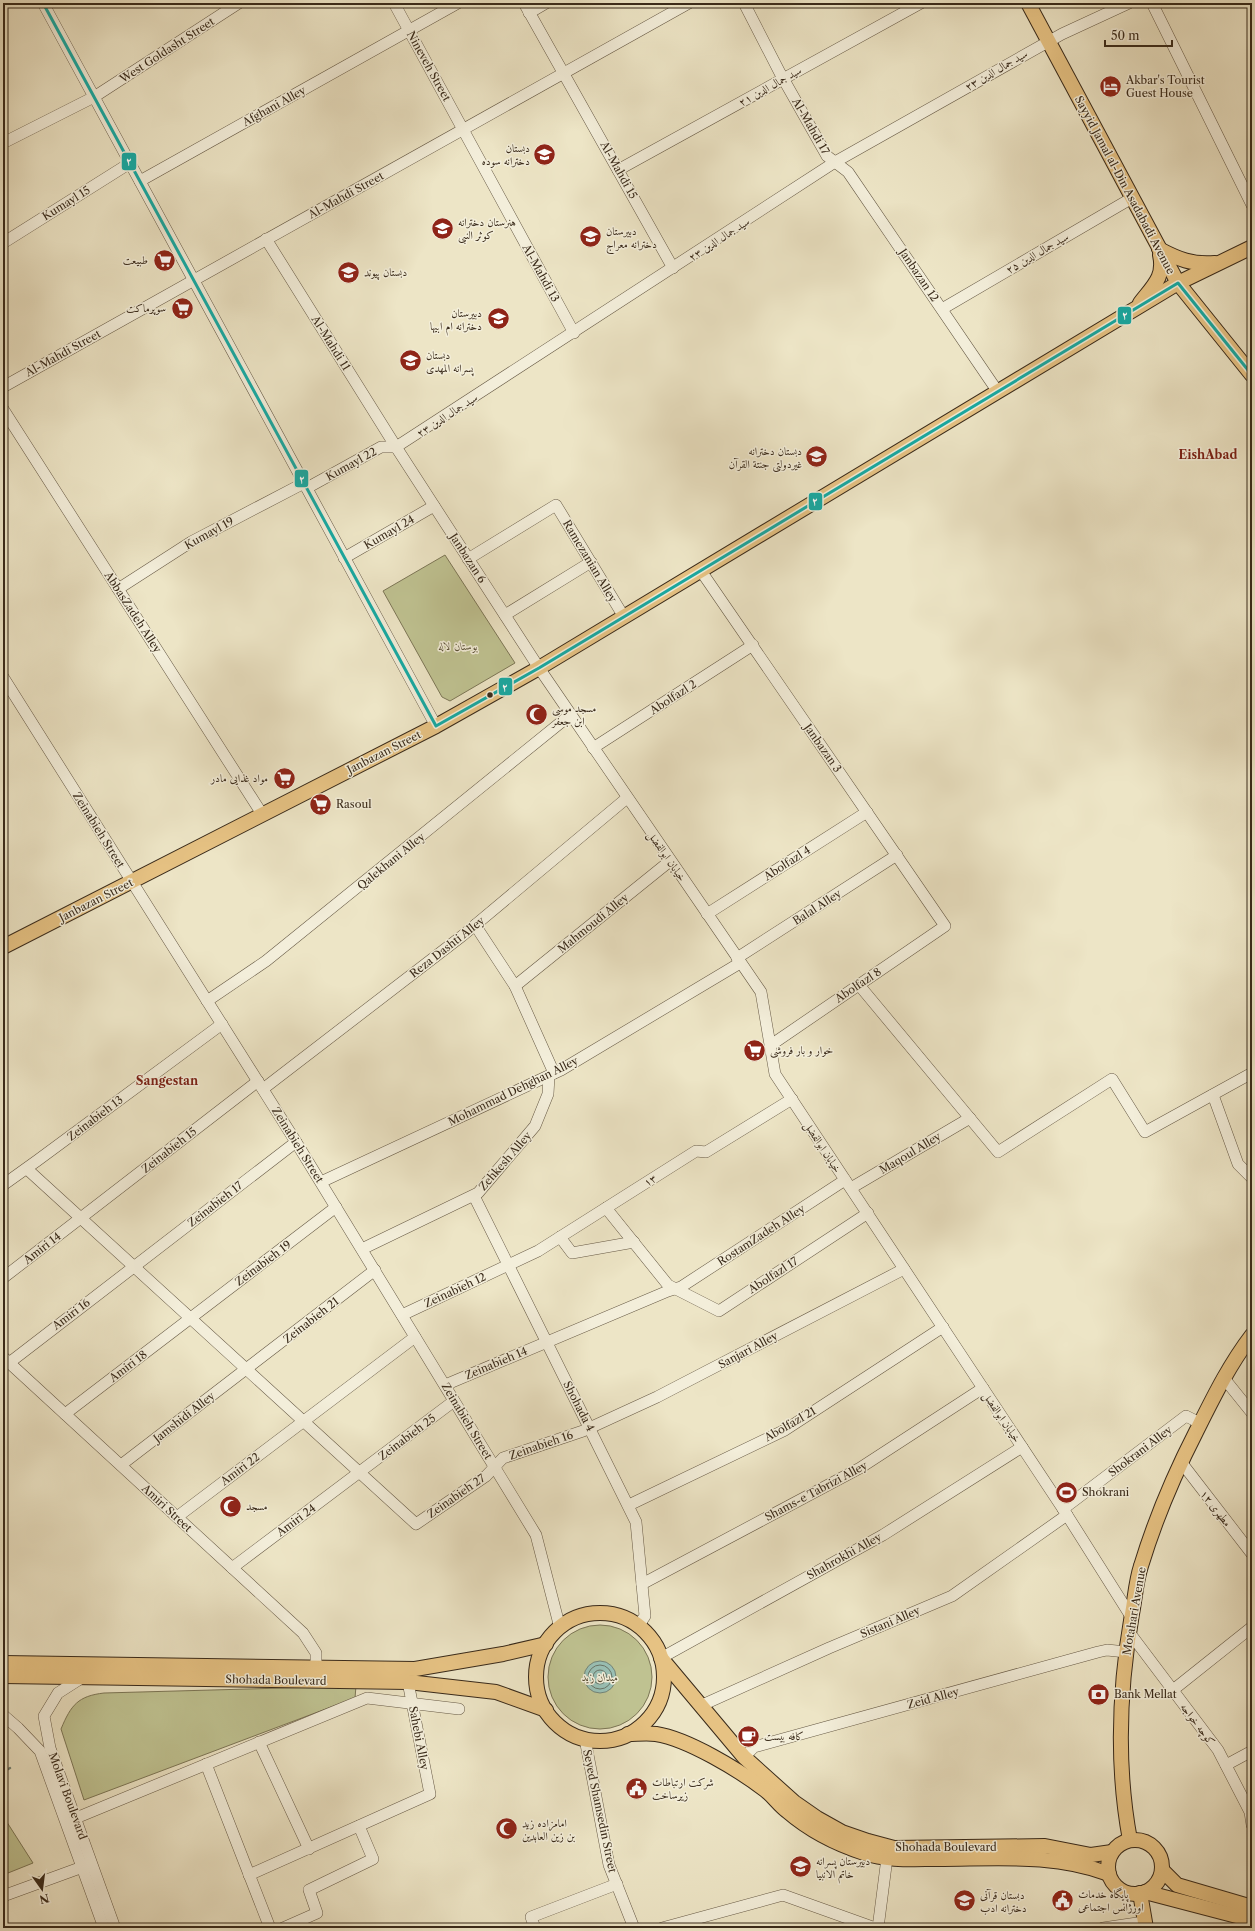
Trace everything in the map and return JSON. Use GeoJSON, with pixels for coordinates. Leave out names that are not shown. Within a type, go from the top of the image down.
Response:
{"type":"FeatureCollection","features":[{"type":"Feature","properties":{"kind":"main road","name":"Sayyid Jamal al-Din Asadabadi Avenue"},"geometry":{"type":"LineString","coordinates":[[1028,3],[1178,284],[1252,375]]}},
{"type":"Feature","properties":{"kind":"main road","name":"Janbazan Street"},"geometry":{"type":"LineString","coordinates":[[3,947],[436,726],[539,668],[1135,309],[1178,284],[1252,247]]}},
{"type":"Feature","properties":{"kind":"main road"},"geometry":{"type":"LineString","coordinates":[[1158,248],[1179,260],[1202,264],[1220,262]]}},
{"type":"Feature","properties":{"kind":"main road"},"geometry":{"type":"LineString","coordinates":[[1135,309],[1160,277],[1162,261],[1158,248]]}},
{"type":"Feature","properties":{"kind":"main road","name":"Motahari Avenue"},"geometry":{"type":"LineString","coordinates":[[1130,1840],[1124,1808],[1121,1762],[1121,1714],[1126,1652],[1140,1567],[1169,1485],[1223,1377],[1251,1337]]}},
{"type":"Feature","properties":{"kind":"main road"},"geometry":{"type":"LineString","coordinates":[[598,1613],[618,1616],[638,1626],[653,1641],[661,1658],[664,1680],[659,1702],[646,1720],[628,1734],[607,1740],[585,1738],[572,1734],[560,1726],[546,1710],[539,1696],[536,1673],[539,1658],[546,1644],[560,1628],[578,1617],[598,1613]]}},
{"type":"Feature","properties":{"kind":"main road","name":"Shohada Boulevard"},"geometry":{"type":"LineString","coordinates":[[3,1676],[83,1677],[316,1667],[415,1669],[503,1654],[546,1644]]}},
{"type":"Feature","properties":{"kind":"main road","name":"Shohada Boulevard"},"geometry":{"type":"LineString","coordinates":[[661,1658],[744,1757],[794,1802],[817,1818],[842,1832],[894,1848],[1045,1846],[1091,1854],[1112,1852]]}},
{"type":"Feature","properties":{"kind":"main road","name":"Shohada Boulevard"},"geometry":{"type":"LineString","coordinates":[[3,1663],[408,1682],[496,1692],[546,1710]]}},
{"type":"Feature","properties":{"kind":"main road","name":"Shohada Boulevard"},"geometry":{"type":"LineString","coordinates":[[628,1734],[656,1734],[682,1741],[710,1755],[766,1790],[786,1811],[810,1828],[840,1844],[864,1853],[887,1858],[1044,1858],[1089,1866],[1109,1874]]}},
{"type":"Feature","properties":{"kind":"main road"},"geometry":{"type":"LineString","coordinates":[[1142,1892],[1158,1881],[1162,1870],[1161,1859],[1156,1849],[1147,1842],[1130,1840],[1120,1844],[1112,1852],[1108,1863],[1109,1874],[1118,1888],[1128,1893],[1142,1892],[1169,1897],[1252,1920]]}},
{"type":"Feature","properties":{"kind":"main road"},"geometry":{"type":"LineString","coordinates":[[1162,1870],[1177,1885],[1252,1906]]}},
{"type":"Feature","properties":{"kind":"main road"},"geometry":{"type":"LineString","coordinates":[[1142,1892],[1145,1925]]}},
{"type":"Feature","properties":{"kind":"street","name":"West Goldasht Street"},"geometry":{"type":"LineString","coordinates":[[3,144],[94,97],[239,3]]}},
{"type":"Feature","properties":{"kind":"street","name":"Nineveh Street"},"geometry":{"type":"LineString","coordinates":[[394,3],[463,129]]}},
{"type":"Feature","properties":{"kind":"street","name":"Afghani Alley"},"geometry":{"type":"LineString","coordinates":[[140,181],[458,3]]}},
{"type":"Feature","properties":{"kind":"street"},"geometry":{"type":"LineString","coordinates":[[526,8],[546,3]]}},
{"type":"Feature","properties":{"kind":"street","name":"Al-Mahdi Street"},"geometry":{"type":"LineString","coordinates":[[3,387],[689,3]]}},
{"type":"Feature","properties":{"kind":"street","name":"Al-Mahdi 17"},"geometry":{"type":"LineString","coordinates":[[744,3],[827,156],[835,162]]}},
{"type":"Feature","properties":{"kind":"street","name":"سید جمال الدین ۲۱"},"geometry":{"type":"LineString","coordinates":[[618,170],[921,3]]}},
{"type":"Feature","properties":{"kind":"street","name":"سید جمال الدین ۲۳"},"geometry":{"type":"LineString","coordinates":[[396,448],[835,162],[1048,41],[1129,3]]}},
{"type":"Feature","properties":{"kind":"street"},"geometry":{"type":"LineString","coordinates":[[1152,3],[1252,205]]}},
{"type":"Feature","properties":{"kind":"street"},"geometry":{"type":"LineString","coordinates":[[48,5],[94,97],[436,726]]}},
{"type":"Feature","properties":{"kind":"street","name":"Al-Mahdi 15"},"geometry":{"type":"LineString","coordinates":[[526,8],[673,268]]}},
{"type":"Feature","properties":{"kind":"street","name":"Al-Mahdi 13"},"geometry":{"type":"LineString","coordinates":[[463,129],[574,333]]}},
{"type":"Feature","properties":{"kind":"street","name":"Janbazan 12"},"geometry":{"type":"LineString","coordinates":[[835,162],[848,172],[998,392]]}},
{"type":"Feature","properties":{"kind":"street","name":"Kumayl 15"},"geometry":{"type":"LineString","coordinates":[[3,243],[130,163]]}},
{"type":"Feature","properties":{"kind":"street","name":"سید جمال الدین ۲۵"},"geometry":{"type":"LineString","coordinates":[[942,309],[1132,198]]}},
{"type":"Feature","properties":{"kind":"street","name":"Al-Mahdi 11"},"geometry":{"type":"LineString","coordinates":[[266,240],[396,448]]}},
{"type":"Feature","properties":{"kind":"street","name":"AbbasZadeh Alley"},"geometry":{"type":"LineString","coordinates":[[3,409],[262,814]]}},
{"type":"Feature","properties":{"kind":"street","name":"Kumayl 22"},"geometry":{"type":"LineString","coordinates":[[305,486],[381,447],[396,448]]}},
{"type":"Feature","properties":{"kind":"street","name":"Janbazan 6"},"geometry":{"type":"LineString","coordinates":[[396,448],[539,668]]}},
{"type":"Feature","properties":{"kind":"street","name":"Kumayl 19"},"geometry":{"type":"LineString","coordinates":[[118,589],[191,542],[305,486]]}},
{"type":"Feature","properties":{"kind":"street","name":"Ramezanian Alley"},"geometry":{"type":"LineString","coordinates":[[468,559],[556,505],[624,617]]}},
{"type":"Feature","properties":{"kind":"street","name":"Kumayl 24"},"geometry":{"type":"LineString","coordinates":[[344,558],[434,506]]}},
{"type":"Feature","properties":{"kind":"street"},"geometry":{"type":"LineString","coordinates":[[504,615],[591,562]]}},
{"type":"Feature","properties":{"kind":"street","name":"Janbazan 3"},"geometry":{"type":"LineString","coordinates":[[701,571],[945,926]]}},
{"type":"Feature","properties":{"kind":"street","name":"Abolfazl 2"},"geometry":{"type":"LineString","coordinates":[[593,748],[752,645]]}},
{"type":"Feature","properties":{"kind":"street","name":"خیابان ابوالفضل"},"geometry":{"type":"LineString","coordinates":[[539,668],[761,992],[775,1074],[1065,1512],[1132,1618]]}},
{"type":"Feature","properties":{"kind":"street","name":"Zeinabieh Street"},"geometry":{"type":"LineString","coordinates":[[3,677],[321,1182],[536,1535],[560,1628]]}},
{"type":"Feature","properties":{"kind":"street","name":"Qalekhani Alley"},"geometry":{"type":"LineString","coordinates":[[208,1001],[266,961],[570,715]]}},
{"type":"Feature","properties":{"kind":"street","name":"Reza Dashti Alley"},"geometry":{"type":"LineString","coordinates":[[260,1085],[475,925],[627,798]]}},
{"type":"Feature","properties":{"kind":"street","name":"Abolfazl 4"},"geometry":{"type":"LineString","coordinates":[[707,914],[867,812]]}},
{"type":"Feature","properties":{"kind":"street","name":"Balal Alley"},"geometry":{"type":"LineString","coordinates":[[739,960],[897,855]]}},
{"type":"Feature","properties":{"kind":"street","name":"Mahmoudi Alley"},"geometry":{"type":"LineString","coordinates":[[515,986],[670,860]]}},
{"type":"Feature","properties":{"kind":"street"},"geometry":{"type":"LineString","coordinates":[[475,925],[515,986],[551,1074]]}},
{"type":"Feature","properties":{"kind":"street","name":"Abolfazl 8"},"geometry":{"type":"LineString","coordinates":[[771,1045],[945,926]]}},
{"type":"Feature","properties":{"kind":"street","name":"Mohammad Dehghan Alley"},"geometry":{"type":"LineString","coordinates":[[321,1182],[551,1074],[739,960]]}},
{"type":"Feature","properties":{"kind":"street"},"geometry":{"type":"LineString","coordinates":[[859,985],[998,1152],[1112,1079],[1146,1132],[1252,1073]]}},
{"type":"Feature","properties":{"kind":"street","name":"Zeinabieh 13"},"geometry":{"type":"LineString","coordinates":[[3,1185],[27,1169],[222,1024]]}},
{"type":"Feature","properties":{"kind":"street","name":"Zehkesh Alley"},"geometry":{"type":"LineString","coordinates":[[362,1248],[474,1196],[535,1126],[548,1094],[551,1074]]}},
{"type":"Feature","properties":{"kind":"street","name":"Zeinabieh 15"},"geometry":{"type":"LineString","coordinates":[[81,1218],[260,1085]]}},
{"type":"Feature","properties":{"kind":"street"},"geometry":{"type":"LineString","coordinates":[[1213,1094],[1238,1164],[1252,1178]]}},
{"type":"Feature","properties":{"kind":"street","name":"۱۳"},"geometry":{"type":"LineString","coordinates":[[509,1265],[538,1251],[696,1151],[706,1152],[792,1099]]}},
{"type":"Feature","properties":{"kind":"street","name":"Maqoul Alley"},"geometry":{"type":"LineString","coordinates":[[848,1184],[970,1118]]}},
{"type":"Feature","properties":{"kind":"street","name":"Zeinabieh 17"},"geometry":{"type":"LineString","coordinates":[[134,1266],[296,1142]]}},
{"type":"Feature","properties":{"kind":"street"},"geometry":{"type":"LineString","coordinates":[[27,1169],[360,1472]]}},
{"type":"Feature","properties":{"kind":"street","name":"RostamZadeh Alley"},"geometry":{"type":"LineString","coordinates":[[547,1342],[681,1287],[848,1184]]}},
{"type":"Feature","properties":{"kind":"street","name":"Shohada 4"},"geometry":{"type":"LineString","coordinates":[[474,1196],[636,1522],[645,1616],[638,1626]]}},
{"type":"Feature","properties":{"kind":"street","name":"Zeinabieh 19"},"geometry":{"type":"LineString","coordinates":[[191,1318],[336,1207]]}},
{"type":"Feature","properties":{"kind":"street"},"geometry":{"type":"LineString","coordinates":[[606,1208],[668,1285],[676,1289]]}},
{"type":"Feature","properties":{"kind":"street","name":"Abolfazl 17"},"geometry":{"type":"LineString","coordinates":[[676,1289],[719,1311],[868,1213]]}},
{"type":"Feature","properties":{"kind":"street","name":"Amiri 14"},"geometry":{"type":"LineString","coordinates":[[3,1278],[81,1218]]}},
{"type":"Feature","properties":{"kind":"street"},"geometry":{"type":"LineString","coordinates":[[560,1237],[572,1254],[634,1242]]}},
{"type":"Feature","properties":{"kind":"street","name":"Zeinabieh 12"},"geometry":{"type":"LineString","coordinates":[[402,1315],[509,1265]]}},
{"type":"Feature","properties":{"kind":"street","name":"Amiri 16"},"geometry":{"type":"LineString","coordinates":[[6,1360],[134,1266]]}},
{"type":"Feature","properties":{"kind":"street","name":"Sanjari Alley"},"geometry":{"type":"LineString","coordinates":[[589,1426],[657,1397],[904,1269]]}},
{"type":"Feature","properties":{"kind":"street","name":"Zeinabieh 21"},"geometry":{"type":"LineString","coordinates":[[246,1369],[375,1270]]}},
{"type":"Feature","properties":{"kind":"street","name":"Amiri 18"},"geometry":{"type":"LineString","coordinates":[[65,1414],[191,1318]]}},
{"type":"Feature","properties":{"kind":"street","name":"Abolfazl 21"},"geometry":{"type":"LineString","coordinates":[[628,1505],[785,1430],[942,1327]]}},
{"type":"Feature","properties":{"kind":"street","name":"Amiri 22"},"geometry":{"type":"LineString","coordinates":[[177,1517],[415,1337]]}},
{"type":"Feature","properties":{"kind":"street","name":"Zeinabieh 14"},"geometry":{"type":"LineString","coordinates":[[444,1385],[547,1342]]}},
{"type":"Feature","properties":{"kind":"street","name":"Amiri Street"},"geometry":{"type":"LineString","coordinates":[[6,1360],[303,1633],[316,1653],[316,1667]]}},
{"type":"Feature","properties":{"kind":"street","name":"Jamshidi Alley"},"geometry":{"type":"LineString","coordinates":[[121,1465],[246,1369]]}},
{"type":"Feature","properties":{"kind":"street"},"geometry":{"type":"LineString","coordinates":[[1223,1377],[1252,1414]]}},
{"type":"Feature","properties":{"kind":"street","name":"Shams-e Tabrizi Alley"},"geometry":{"type":"LineString","coordinates":[[642,1584],[860,1468],[983,1388]]}},
{"type":"Feature","properties":{"kind":"street","name":"Zeinabieh 25"},"geometry":{"type":"LineString","coordinates":[[360,1472],[454,1401]]}},
{"type":"Feature","properties":{"kind":"street","name":"Shokrani Alley"},"geometry":{"type":"LineString","coordinates":[[1065,1512],[1186,1416],[1200,1423]]}},
{"type":"Feature","properties":{"kind":"street","name":"Zeinabieh 16"},"geometry":{"type":"LineString","coordinates":[[495,1467],[503,1458],[582,1431],[589,1426]]}},
{"type":"Feature","properties":{"kind":"street","name":"Shahrokhi Alley"},"geometry":{"type":"LineString","coordinates":[[661,1658],[883,1534],[1022,1447]]}},
{"type":"Feature","properties":{"kind":"street","name":"مطهری ۱۲"},"geometry":{"type":"LineString","coordinates":[[1181,1462],[1252,1554]]}},
{"type":"Feature","properties":{"kind":"street","name":"Zeinabieh 27"},"geometry":{"type":"LineString","coordinates":[[360,1472],[416,1524],[486,1476],[495,1467]]}},
{"type":"Feature","properties":{"kind":"street","name":"Amiri 24"},"geometry":{"type":"LineString","coordinates":[[232,1568],[360,1472]]}},
{"type":"Feature","properties":{"kind":"street","name":"Sistani Alley"},"geometry":{"type":"LineString","coordinates":[[700,1706],[829,1648],[952,1596],[1065,1512]]}},
{"type":"Feature","properties":{"kind":"street"},"geometry":{"type":"LineString","coordinates":[[1173,1690],[1252,1627]]}},
{"type":"Feature","properties":{"kind":"street","name":"کوچه خواجه"},"geometry":{"type":"LineString","coordinates":[[1129,1632],[1218,1750],[1250,1812],[1252,1825]]}},
{"type":"Feature","properties":{"kind":"street","name":"Zeid Alley"},"geometry":{"type":"LineString","coordinates":[[744,1757],[754,1747],[1098,1652],[1108,1650],[1126,1652]]}},
{"type":"Feature","properties":{"kind":"street","name":"Molavi Boulevard"},"geometry":{"type":"LineString","coordinates":[[83,1677],[58,1693],[44,1716],[45,1750],[87,1865],[115,1928]]}},
{"type":"Feature","properties":{"kind":"street"},"geometry":{"type":"LineString","coordinates":[[364,1681],[367,1698]]}},
{"type":"Feature","properties":{"kind":"street","name":"Sahebi Alley"},"geometry":{"type":"LineString","coordinates":[[359,1826],[430,1794],[408,1682]]}},
{"type":"Feature","properties":{"kind":"street"},"geometry":{"type":"LineString","coordinates":[[76,1818],[367,1698],[459,1709]]}},
{"type":"Feature","properties":{"kind":"street","name":"Molavi Boulevard"},"geometry":{"type":"LineString","coordinates":[[3,1715],[45,1750],[76,1818],[104,1928]]}},
{"type":"Feature","properties":{"kind":"street","name":"Seyed Shamsedin Street"},"geometry":{"type":"LineString","coordinates":[[585,1738],[609,1865],[634,1928]]}},
{"type":"Feature","properties":{"kind":"street"},"geometry":{"type":"LineString","coordinates":[[259,1742],[309,1849]]}},
{"type":"Feature","properties":{"kind":"street"},"geometry":{"type":"LineString","coordinates":[[1226,1765],[1252,1751]]}},
{"type":"Feature","properties":{"kind":"street"},"geometry":{"type":"LineString","coordinates":[[206,1764],[270,1928]]}},
{"type":"Feature","properties":{"kind":"street"},"geometry":{"type":"LineString","coordinates":[[250,1875],[359,1826],[373,1859],[309,1890],[317,1913],[283,1928]]}},
{"type":"Feature","properties":{"kind":"street"},"geometry":{"type":"LineString","coordinates":[[662,1928],[783,1895],[877,1928],[887,1858]]}},
{"type":"Feature","properties":{"kind":"street"},"geometry":{"type":"LineString","coordinates":[[3,1896],[87,1865]]}},
{"type":"Feature","properties":{"kind":"street"},"geometry":{"type":"LineString","coordinates":[[535,1928],[531,1917],[617,1884]]}},
{"type":"Feature","properties":{"kind":"street"},"geometry":{"type":"LineString","coordinates":[[1103,1928],[1145,1925]]}},
{"type":"Feature","properties":{"kind":"green space","name":"بوستان لاله"},"geometry":{"type":"Polygon","coordinates":[[[445,555],[515,663],[450,701],[442,697],[383,591],[445,555]]]}},
{"type":"Feature","properties":{"kind":"green space","name":"میدان زید"},"geometry":{"type":"Polygon","coordinates":[[[600,1625],[620,1629],[637,1640],[648,1657],[652,1677],[648,1697],[637,1714],[620,1725],[600,1729],[580,1725],[563,1714],[552,1697],[548,1677],[552,1657],[563,1640],[580,1629],[600,1625]]]}},
{"type":"Feature","properties":{"kind":"green space"},"geometry":{"type":"Polygon","coordinates":[[[356,1686],[355,1698],[84,1800],[61,1729],[68,1714],[76,1703],[95,1694],[356,1686]]]}},
{"type":"Feature","properties":{"kind":"green space"},"geometry":{"type":"Polygon","coordinates":[[[3,1816],[33,1863],[3,1875],[3,1816]]]}},
{"type":"Feature","properties":{"kind":"water"},"geometry":{"type":"Polygon","coordinates":[[[597,1661],[603,1661],[612,1665],[616,1677],[612,1689],[603,1693],[597,1693],[588,1689],[584,1680],[584,1674],[588,1665],[597,1661]]]}},
{"type":"Feature","properties":{"kind":"waterway"},"geometry":{"type":"LineString","coordinates":[[3,1772],[10,1768]]}},
{"type":"Feature","properties":{"kind":"transit line","name":"۲"},"geometry":{"type":"LineString","coordinates":[[43,3],[436,726],[539,668],[1178,283],[1252,375]]}},
{"type":"Feature","properties":{"kind":"place","name":"Akbar's Tourist Guest House"},"geometry":{"type":"Point","coordinates":[1110,86]}},
{"type":"Feature","properties":{"kind":"place","name":"دبستان دخترانه سوده"},"geometry":{"type":"Point","coordinates":[545,154]}},
{"type":"Feature","properties":{"kind":"place","name":"هنرستان دخترانه کوثر النبی"},"geometry":{"type":"Point","coordinates":[442,228]}},
{"type":"Feature","properties":{"kind":"place","name":"دبیرستان دخترانه معراج"},"geometry":{"type":"Point","coordinates":[591,237]}},
{"type":"Feature","properties":{"kind":"place","name":"طبیعت"},"geometry":{"type":"Point","coordinates":[164,260]}},
{"type":"Feature","properties":{"kind":"place","name":"دبستان پیوند"},"geometry":{"type":"Point","coordinates":[348,272]}},
{"type":"Feature","properties":{"kind":"place","name":"سوپرماکت"},"geometry":{"type":"Point","coordinates":[182,308]}},
{"type":"Feature","properties":{"kind":"place","name":"دبیرستان دخترانه ام ابیها"},"geometry":{"type":"Point","coordinates":[498,319]}},
{"type":"Feature","properties":{"kind":"place","name":"دبستان پسرانه المهدی"},"geometry":{"type":"Point","coordinates":[410,361]}},
{"type":"Feature","properties":{"kind":"place","name":"دبستان دخترانه غیردولتی جنتة القرآن"},"geometry":{"type":"Point","coordinates":[817,457]}},
{"type":"Feature","properties":{"kind":"place","name":"مسجد موسی ابن جعفر"},"geometry":{"type":"Point","coordinates":[537,714]}},
{"type":"Feature","properties":{"kind":"place","name":"مواد غذایی مادر"},"geometry":{"type":"Point","coordinates":[284,778]}},
{"type":"Feature","properties":{"kind":"place","name":"Rasoul"},"geometry":{"type":"Point","coordinates":[320,804]}},
{"type":"Feature","properties":{"kind":"place","name":"خوار و بار فروشی"},"geometry":{"type":"Point","coordinates":[754,1050]}},
{"type":"Feature","properties":{"kind":"place","name":"Shokrani"},"geometry":{"type":"Point","coordinates":[1066,1492]}},
{"type":"Feature","properties":{"kind":"place","name":"مسجد"},"geometry":{"type":"Point","coordinates":[230,1506]}},
{"type":"Feature","properties":{"kind":"place","name":"Bank Mellat"},"geometry":{"type":"Point","coordinates":[1098,1694]}},
{"type":"Feature","properties":{"kind":"place","name":"کافه بیست"},"geometry":{"type":"Point","coordinates":[748,1736]}},
{"type":"Feature","properties":{"kind":"place","name":"شرکت ارتباطات زیرساخت"},"geometry":{"type":"Point","coordinates":[636,1788]}},
{"type":"Feature","properties":{"kind":"place","name":"امامزاده زید بن زین العابدین"},"geometry":{"type":"Point","coordinates":[506,1829]}},
{"type":"Feature","properties":{"kind":"place","name":"دبیرستان پسرانه خاتم الانبیا"},"geometry":{"type":"Point","coordinates":[800,1867]}},
{"type":"Feature","properties":{"kind":"place","name":"پایگاه خدمات اورژانس اجتماعی"},"geometry":{"type":"Point","coordinates":[1063,1900]}},
{"type":"Feature","properties":{"kind":"place","name":"دبستان قرآنی دخترانه ادب"},"geometry":{"type":"Point","coordinates":[965,1901]}},
{"type":"Feature","properties":{"kind":"district","name":"EishAbad"},"geometry":{"type":"Point","coordinates":[1208,454]}},
{"type":"Feature","properties":{"kind":"district","name":"Sangestan"},"geometry":{"type":"Point","coordinates":[167,1080]}}]}
